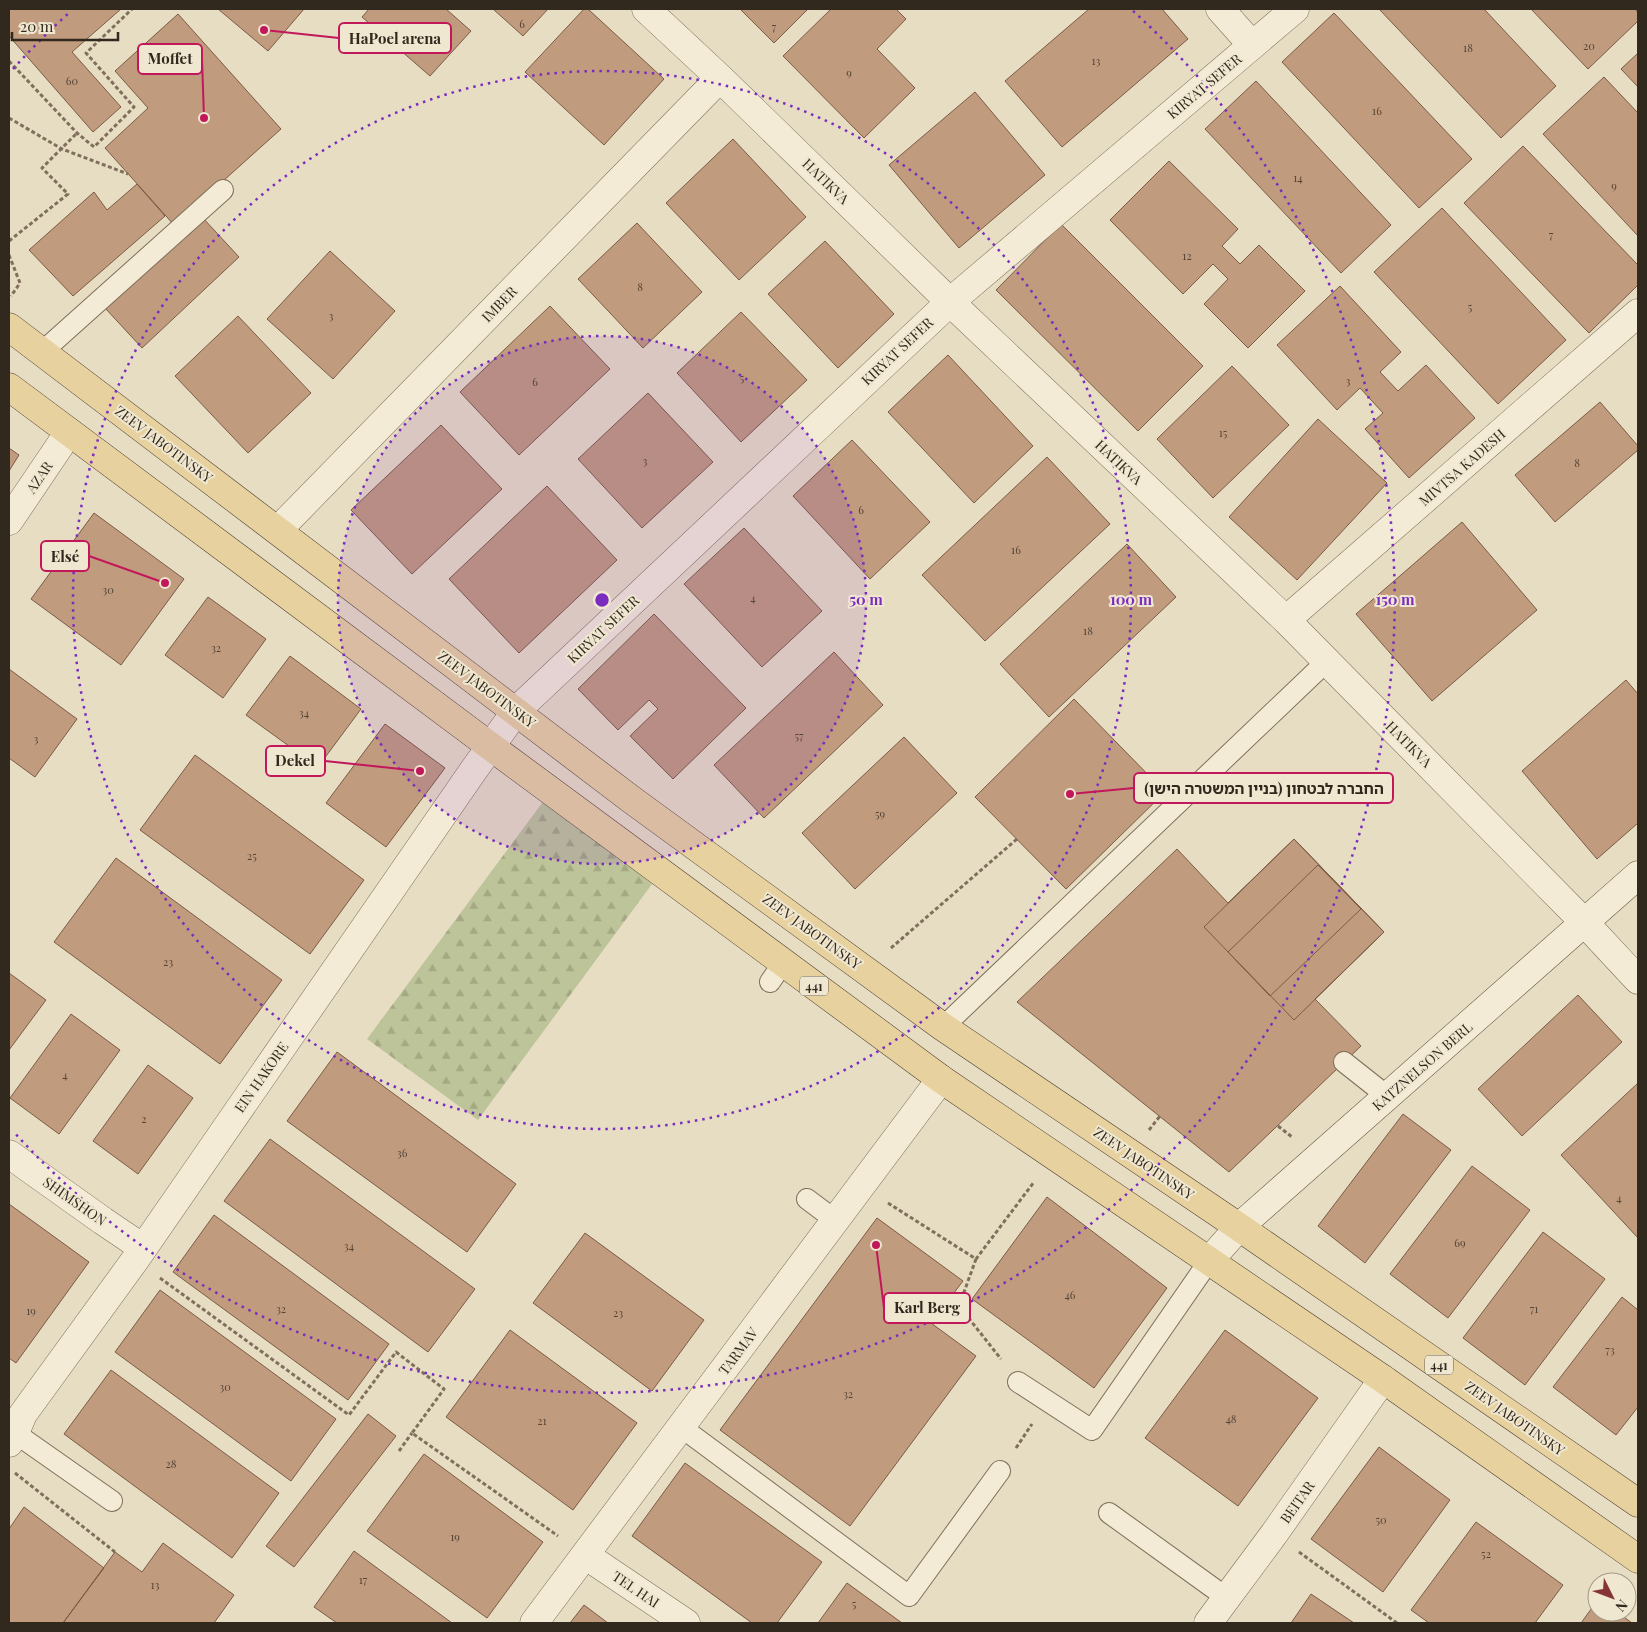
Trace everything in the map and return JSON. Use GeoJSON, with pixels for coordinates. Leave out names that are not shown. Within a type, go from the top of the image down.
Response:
{"type":"FeatureCollection","features":[{"type":"Feature","properties":{"kind":"main road","name":"ZEEV JABOTINSKY"},"geometry":{"type":"LineString","coordinates":[[9,327],[632,800],[942,1027],[1239,1228],[1638,1503]]}},
{"type":"Feature","properties":{"kind":"main road","name":"441"},"geometry":{"type":"LineString","coordinates":[[9,386],[490,746],[776,972],[941,1079],[1209,1261],[1382,1379],[1638,1559]]}},
{"type":"Feature","properties":{"kind":"street","name":"HATIKVA"},"geometry":{"type":"LineString","coordinates":[[646,9],[720,78],[950,302],[1286,620],[1584,922],[1638,980]]}},
{"type":"Feature","properties":{"kind":"street"},"geometry":{"type":"LineString","coordinates":[[1220,9],[1252,45]]}},
{"type":"Feature","properties":{"kind":"street","name":"KIRYAT SEFER"},"geometry":{"type":"LineString","coordinates":[[516,711],[950,302],[1295,9]]}},
{"type":"Feature","properties":{"kind":"street","name":"IMBER"},"geometry":{"type":"LineString","coordinates":[[278,530],[720,78]]}},
{"type":"Feature","properties":{"kind":"street","name":"MIVTSA KADESH"},"geometry":{"type":"LineString","coordinates":[[1286,620],[1638,313]]}},
{"type":"Feature","properties":{"kind":"street","name":"AZAR"},"geometry":{"type":"LineString","coordinates":[[9,521],[69,432]]}},
{"type":"Feature","properties":{"kind":"street","name":"EIN HAKORE"},"geometry":{"type":"LineString","coordinates":[[12,1438],[23,1414],[139,1254],[516,711]]}},
{"type":"Feature","properties":{"kind":"street","name":"KATZNELSON BERL"},"geometry":{"type":"LineString","coordinates":[[1209,1261],[1239,1228],[1638,875]]}},
{"type":"Feature","properties":{"kind":"street","name":"TARMAV"},"geometry":{"type":"LineString","coordinates":[[534,1623],[941,1079]]}},
{"type":"Feature","properties":{"kind":"street","name":"SHIMSHON"},"geometry":{"type":"LineString","coordinates":[[9,1154],[139,1254]]}},
{"type":"Feature","properties":{"kind":"street","name":"BEITAR"},"geometry":{"type":"LineString","coordinates":[[1208,1623],[1274,1534],[1382,1379]]}},
{"type":"Feature","properties":{"kind":"street","name":"TEL HAI"},"geometry":{"type":"LineString","coordinates":[[585,1555],[686,1623]]}},
{"type":"Feature","properties":{"kind":"lane"},"geometry":{"type":"LineString","coordinates":[[42,352],[223,190]]}},
{"type":"Feature","properties":{"kind":"lane"},"geometry":{"type":"LineString","coordinates":[[942,1027],[1326,661]]}},
{"type":"Feature","properties":{"kind":"lane"},"geometry":{"type":"LineString","coordinates":[[1344,1062],[1387,1096]]}},
{"type":"Feature","properties":{"kind":"lane"},"geometry":{"type":"LineString","coordinates":[[807,1199],[835,1220]]}},
{"type":"Feature","properties":{"kind":"lane"},"geometry":{"type":"LineString","coordinates":[[1018,1382],[1092,1430],[1209,1261]]}},
{"type":"Feature","properties":{"kind":"lane"},"geometry":{"type":"LineString","coordinates":[[681,1427],[909,1596],[1000,1471]]}},
{"type":"Feature","properties":{"kind":"lane"},"geometry":{"type":"LineString","coordinates":[[12,1438],[112,1501]]}},
{"type":"Feature","properties":{"kind":"lane"},"geometry":{"type":"LineString","coordinates":[[1109,1513],[1227,1598]]}},
{"type":"Feature","properties":{"kind":"path"},"geometry":{"type":"LineString","coordinates":[[9,61],[77,133],[94,147],[134,107],[86,53],[132,9]]}},
{"type":"Feature","properties":{"kind":"path"},"geometry":{"type":"LineString","coordinates":[[9,118],[62,149],[128,174]]}},
{"type":"Feature","properties":{"kind":"path"},"geometry":{"type":"LineString","coordinates":[[9,241],[68,194],[42,168],[77,133]]}},
{"type":"Feature","properties":{"kind":"path"},"geometry":{"type":"LineString","coordinates":[[9,255],[20,283],[9,298]]}},
{"type":"Feature","properties":{"kind":"path"},"geometry":{"type":"LineString","coordinates":[[865,970],[1018,839]]}},
{"type":"Feature","properties":{"kind":"path"},"geometry":{"type":"LineString","coordinates":[[1018,1382],[994,1348],[959,1306],[976,1259],[1054,1156]]}},
{"type":"Feature","properties":{"kind":"path"},"geometry":{"type":"LineString","coordinates":[[861,1186],[976,1259]]}},
{"type":"Feature","properties":{"kind":"path"},"geometry":{"type":"LineString","coordinates":[[139,1254],[349,1415],[396,1352],[444,1389],[399,1451]]}},
{"type":"Feature","properties":{"kind":"path"},"geometry":{"type":"LineString","coordinates":[[1000,1471],[1048,1402]]}},
{"type":"Feature","properties":{"kind":"path"},"geometry":{"type":"LineString","coordinates":[[412,1433],[585,1555]]}},
{"type":"Feature","properties":{"kind":"path"},"geometry":{"type":"LineString","coordinates":[[9,1468],[114,1552]]}},
{"type":"Feature","properties":{"kind":"path"},"geometry":{"type":"LineString","coordinates":[[1274,1534],[1397,1623]]}},
{"type":"Feature","properties":{"kind":"green space"},"geometry":{"type":"Polygon","coordinates":[[[545,799],[652,884],[478,1120],[367,1039],[545,799]]]}},
{"type":"Feature","properties":{"kind":"building"},"geometry":{"type":"Polygon","coordinates":[[[9,9],[121,9],[72,52],[121,107],[93,132],[9,36],[9,9]]]}},
{"type":"Feature","properties":{"kind":"building"},"geometry":{"type":"Polygon","coordinates":[[[218,9],[304,9],[268,51],[218,9]]]}},
{"type":"Feature","properties":{"kind":"building"},"geometry":{"type":"Polygon","coordinates":[[[369,9],[446,9],[471,31],[430,76],[362,17],[369,9]]]}},
{"type":"Feature","properties":{"kind":"building"},"geometry":{"type":"Polygon","coordinates":[[[493,9],[548,9],[523,36],[493,9]]]}},
{"type":"Feature","properties":{"kind":"building"},"geometry":{"type":"Polygon","coordinates":[[[584,9],[588,9],[664,79],[604,145],[525,72],[584,9]]]}},
{"type":"Feature","properties":{"kind":"building"},"geometry":{"type":"Polygon","coordinates":[[[740,9],[808,9],[774,43],[740,9]]]}},
{"type":"Feature","properties":{"kind":"building"},"geometry":{"type":"Polygon","coordinates":[[[831,9],[896,9],[906,19],[877,49],[915,88],[864,138],[783,56],[831,9]]]}},
{"type":"Feature","properties":{"kind":"building"},"geometry":{"type":"Polygon","coordinates":[[[1089,9],[1162,9],[1188,39],[1062,147],[1005,81],[1089,9]]]}},
{"type":"Feature","properties":{"kind":"building"},"geometry":{"type":"Polygon","coordinates":[[[1379,9],[1484,9],[1556,86],[1501,138],[1379,9]]]}},
{"type":"Feature","properties":{"kind":"building"},"geometry":{"type":"Polygon","coordinates":[[[1531,9],[1635,9],[1638,13],[1638,21],[1588,69],[1531,9]]]}},
{"type":"Feature","properties":{"kind":"building"},"geometry":{"type":"Polygon","coordinates":[[[1334,13],[1472,159],[1419,208],[1282,62],[1334,13]]]}},
{"type":"Feature","properties":{"kind":"building"},"geometry":{"type":"Polygon","coordinates":[[[178,14],[281,129],[174,225],[105,148],[148,108],[115,71],[178,14]]]}},
{"type":"Feature","properties":{"kind":"building"},"geometry":{"type":"Polygon","coordinates":[[[1638,53],[1638,87],[1621,69],[1638,53]]]}},
{"type":"Feature","properties":{"kind":"building"},"geometry":{"type":"Polygon","coordinates":[[[1604,77],[1638,113],[1638,236],[1543,134],[1604,77]]]}},
{"type":"Feature","properties":{"kind":"building"},"geometry":{"type":"Polygon","coordinates":[[[1256,81],[1391,225],[1341,273],[1205,129],[1256,81]]]}},
{"type":"Feature","properties":{"kind":"building"},"geometry":{"type":"Polygon","coordinates":[[[975,92],[1045,175],[959,248],[889,165],[975,92]]]}},
{"type":"Feature","properties":{"kind":"building"},"geometry":{"type":"Polygon","coordinates":[[[733,139],[806,217],[739,280],[666,203],[733,139]]]}},
{"type":"Feature","properties":{"kind":"building"},"geometry":{"type":"Polygon","coordinates":[[[1523,146],[1638,265],[1638,285],[1589,333],[1464,203],[1523,146]]]}},
{"type":"Feature","properties":{"kind":"building"},"geometry":{"type":"Polygon","coordinates":[[[1169,161],[1238,229],[1222,246],[1240,264],[1259,245],[1305,291],[1248,348],[1204,304],[1228,279],[1213,264],[1183,294],[1110,220],[1169,161]]]}},
{"type":"Feature","properties":{"kind":"building"},"geometry":{"type":"Polygon","coordinates":[[[137,184],[165,216],[73,296],[29,250],[94,192],[107,210],[137,184]]]}},
{"type":"Feature","properties":{"kind":"building"},"geometry":{"type":"Polygon","coordinates":[[[1442,208],[1566,340],[1498,404],[1374,272],[1442,208]]]}},
{"type":"Feature","properties":{"kind":"building"},"geometry":{"type":"Polygon","coordinates":[[[202,217],[239,257],[142,348],[105,308],[202,217]]]}},
{"type":"Feature","properties":{"kind":"building"},"geometry":{"type":"Polygon","coordinates":[[[637,223],[702,292],[643,348],[578,279],[637,223]]]}},
{"type":"Feature","properties":{"kind":"building"},"geometry":{"type":"Polygon","coordinates":[[[1061,224],[1203,366],[1138,431],[996,290],[1061,224]]]}},
{"type":"Feature","properties":{"kind":"building"},"geometry":{"type":"Polygon","coordinates":[[[825,241],[894,314],[838,368],[768,294],[825,241]]]}},
{"type":"Feature","properties":{"kind":"building"},"geometry":{"type":"Polygon","coordinates":[[[330,251],[395,311],[333,379],[267,319],[330,251]]]}},
{"type":"Feature","properties":{"kind":"building"},"geometry":{"type":"Polygon","coordinates":[[[1340,286],[1401,352],[1380,372],[1398,391],[1426,365],[1475,418],[1409,478],[1365,429],[1383,413],[1360,388],[1337,410],[1277,345],[1340,286]]]}},
{"type":"Feature","properties":{"kind":"building"},"geometry":{"type":"Polygon","coordinates":[[[550,306],[610,369],[519,455],[460,392],[550,306]]]}},
{"type":"Feature","properties":{"kind":"building"},"geometry":{"type":"Polygon","coordinates":[[[741,312],[807,380],[741,442],[677,373],[741,312]]]}},
{"type":"Feature","properties":{"kind":"building"},"geometry":{"type":"Polygon","coordinates":[[[238,316],[311,393],[248,453],[175,376],[238,316]]]}},
{"type":"Feature","properties":{"kind":"building"},"geometry":{"type":"Polygon","coordinates":[[[948,355],[1033,446],[974,503],[888,412],[948,355]]]}},
{"type":"Feature","properties":{"kind":"building"},"geometry":{"type":"Polygon","coordinates":[[[1232,366],[1289,425],[1213,498],[1157,439],[1232,366]]]}},
{"type":"Feature","properties":{"kind":"building"},"geometry":{"type":"Polygon","coordinates":[[[648,393],[713,462],[642,528],[578,459],[648,393]]]}},
{"type":"Feature","properties":{"kind":"building"},"geometry":{"type":"Polygon","coordinates":[[[1600,402],[1638,446],[1638,450],[1555,522],[1515,475],[1600,402]]]}},
{"type":"Feature","properties":{"kind":"building"},"geometry":{"type":"Polygon","coordinates":[[[1318,419],[1387,483],[1297,580],[1229,517],[1318,419]]]}},
{"type":"Feature","properties":{"kind":"building"},"geometry":{"type":"Polygon","coordinates":[[[441,425],[502,489],[412,574],[351,510],[441,425]]]}},
{"type":"Feature","properties":{"kind":"building"},"geometry":{"type":"Polygon","coordinates":[[[852,440],[930,522],[870,579],[793,496],[852,440]]]}},
{"type":"Feature","properties":{"kind":"building"},"geometry":{"type":"Polygon","coordinates":[[[9,448],[19,455],[9,471],[9,448]]]}},
{"type":"Feature","properties":{"kind":"building"},"geometry":{"type":"Polygon","coordinates":[[[1047,457],[1110,524],[985,641],[922,575],[1047,457]]]}},
{"type":"Feature","properties":{"kind":"building"},"geometry":{"type":"Polygon","coordinates":[[[547,486],[617,560],[519,653],[449,579],[547,486]]]}},
{"type":"Feature","properties":{"kind":"building"},"geometry":{"type":"Polygon","coordinates":[[[94,513],[184,579],[121,665],[31,599],[94,513]]]}},
{"type":"Feature","properties":{"kind":"building"},"geometry":{"type":"Polygon","coordinates":[[[1462,522],[1537,610],[1432,701],[1356,614],[1462,522]]]}},
{"type":"Feature","properties":{"kind":"building"},"geometry":{"type":"Polygon","coordinates":[[[744,528],[822,611],[762,667],[684,584],[744,528]]]}},
{"type":"Feature","properties":{"kind":"building"},"geometry":{"type":"Polygon","coordinates":[[[1127,544],[1176,597],[1049,717],[1000,664],[1127,544]]]}},
{"type":"Feature","properties":{"kind":"building"},"geometry":{"type":"Polygon","coordinates":[[[208,597],[266,639],[223,698],[165,655],[208,597]]]}},
{"type":"Feature","properties":{"kind":"building"},"geometry":{"type":"Polygon","coordinates":[[[654,614],[746,708],[673,779],[630,736],[658,709],[649,700],[618,730],[578,689],[654,614]]]}},
{"type":"Feature","properties":{"kind":"building"},"geometry":{"type":"Polygon","coordinates":[[[834,652],[883,705],[764,818],[714,765],[834,652]]]}},
{"type":"Feature","properties":{"kind":"building"},"geometry":{"type":"Polygon","coordinates":[[[290,656],[361,709],[318,767],[246,715],[290,656]]]}},
{"type":"Feature","properties":{"kind":"building"},"geometry":{"type":"Polygon","coordinates":[[[9,669],[77,719],[35,777],[9,758],[9,669]]]}},
{"type":"Feature","properties":{"kind":"building"},"geometry":{"type":"Polygon","coordinates":[[[1626,680],[1638,694],[1638,823],[1597,859],[1522,771],[1626,680]]]}},
{"type":"Feature","properties":{"kind":"building"},"geometry":{"type":"Polygon","coordinates":[[[1074,699],[1165,792],[1066,889],[975,797],[1074,699]]]}},
{"type":"Feature","properties":{"kind":"building"},"geometry":{"type":"Polygon","coordinates":[[[385,724],[445,768],[386,847],[326,803],[385,724]]]}},
{"type":"Feature","properties":{"kind":"building"},"geometry":{"type":"Polygon","coordinates":[[[904,737],[957,793],[855,889],[802,833],[904,737]]]}},
{"type":"Feature","properties":{"kind":"building"},"geometry":{"type":"Polygon","coordinates":[[[195,755],[364,880],[310,954],[140,830],[195,755]]]}},
{"type":"Feature","properties":{"kind":"building"},"geometry":{"type":"Polygon","coordinates":[[[1294,839],[1384,932],[1315,999],[1361,1046],[1229,1172],[1017,1002],[1177,849],[1228,903],[1294,839]]]}},
{"type":"Feature","properties":{"kind":"building"},"geometry":{"type":"Polygon","coordinates":[[[1294,839],[1384,932],[1294,1020],[1204,927],[1294,839]]]}},
{"type":"Feature","properties":{"kind":"building"},"geometry":{"type":"Polygon","coordinates":[[[116,858],[282,980],[220,1064],[54,942],[116,858]]]}},
{"type":"Feature","properties":{"kind":"building"},"geometry":{"type":"Polygon","coordinates":[[[1318,865],[1361,909],[1270,996],[1228,952],[1318,865]]]}},
{"type":"Feature","properties":{"kind":"building"},"geometry":{"type":"Polygon","coordinates":[[[9,973],[46,1000],[9,1050],[9,973]]]}},
{"type":"Feature","properties":{"kind":"building"},"geometry":{"type":"Polygon","coordinates":[[[1578,995],[1622,1042],[1522,1136],[1478,1089],[1578,995]]]}},
{"type":"Feature","properties":{"kind":"building"},"geometry":{"type":"Polygon","coordinates":[[[71,1014],[120,1050],[59,1134],[10,1098],[71,1014]]]}},
{"type":"Feature","properties":{"kind":"building"},"geometry":{"type":"Polygon","coordinates":[[[337,1052],[516,1184],[467,1252],[287,1121],[337,1052]]]}},
{"type":"Feature","properties":{"kind":"building"},"geometry":{"type":"Polygon","coordinates":[[[148,1065],[193,1098],[138,1174],[93,1141],[148,1065]]]}},
{"type":"Feature","properties":{"kind":"building"},"geometry":{"type":"Polygon","coordinates":[[[1638,1083],[1638,1238],[1561,1155],[1638,1083]]]}},
{"type":"Feature","properties":{"kind":"building"},"geometry":{"type":"Polygon","coordinates":[[[1403,1114],[1451,1150],[1365,1263],[1318,1226],[1403,1114]]]}},
{"type":"Feature","properties":{"kind":"building"},"geometry":{"type":"Polygon","coordinates":[[[270,1139],[475,1289],[428,1352],[224,1201],[270,1139]]]}},
{"type":"Feature","properties":{"kind":"building"},"geometry":{"type":"Polygon","coordinates":[[[1472,1166],[1530,1210],[1448,1318],[1390,1274],[1472,1166]]]}},
{"type":"Feature","properties":{"kind":"building"},"geometry":{"type":"Polygon","coordinates":[[[1047,1197],[1167,1288],[1094,1388],[972,1299],[1047,1197]]]}},
{"type":"Feature","properties":{"kind":"building"},"geometry":{"type":"Polygon","coordinates":[[[9,1204],[89,1262],[16,1363],[9,1358],[9,1204]]]}},
{"type":"Feature","properties":{"kind":"building"},"geometry":{"type":"Polygon","coordinates":[[[214,1215],[389,1344],[348,1400],[173,1272],[214,1215]]]}},
{"type":"Feature","properties":{"kind":"building"},"geometry":{"type":"Polygon","coordinates":[[[877,1218],[963,1281],[931,1323],[976,1356],[850,1526],[720,1430],[877,1218]]]}},
{"type":"Feature","properties":{"kind":"building"},"geometry":{"type":"Polygon","coordinates":[[[1543,1232],[1605,1279],[1525,1385],[1463,1338],[1543,1232]]]}},
{"type":"Feature","properties":{"kind":"building"},"geometry":{"type":"Polygon","coordinates":[[[585,1233],[704,1320],[652,1391],[533,1303],[585,1233]]]}},
{"type":"Feature","properties":{"kind":"building"},"geometry":{"type":"Polygon","coordinates":[[[160,1290],[336,1419],[291,1481],[115,1352],[160,1290]]]}},
{"type":"Feature","properties":{"kind":"building"},"geometry":{"type":"Polygon","coordinates":[[[1622,1297],[1638,1310],[1638,1407],[1616,1435],[1553,1387],[1622,1297]]]}},
{"type":"Feature","properties":{"kind":"building"},"geometry":{"type":"Polygon","coordinates":[[[510,1330],[637,1423],[573,1510],[446,1417],[510,1330]]]}},
{"type":"Feature","properties":{"kind":"building"},"geometry":{"type":"Polygon","coordinates":[[[1225,1330],[1318,1398],[1238,1506],[1145,1438],[1225,1330]]]}},
{"type":"Feature","properties":{"kind":"building"},"geometry":{"type":"Polygon","coordinates":[[[111,1370],[279,1493],[232,1558],[64,1434],[111,1370]]]}},
{"type":"Feature","properties":{"kind":"building"},"geometry":{"type":"Polygon","coordinates":[[[368,1414],[396,1436],[294,1567],[266,1546],[368,1414]]]}},
{"type":"Feature","properties":{"kind":"building"},"geometry":{"type":"Polygon","coordinates":[[[1379,1447],[1450,1500],[1383,1592],[1311,1539],[1379,1447]]]}},
{"type":"Feature","properties":{"kind":"building"},"geometry":{"type":"Polygon","coordinates":[[[424,1454],[543,1542],[487,1618],[367,1531],[424,1454]]]}},
{"type":"Feature","properties":{"kind":"building"},"geometry":{"type":"Polygon","coordinates":[[[685,1463],[822,1562],[777,1623],[752,1623],[632,1536],[685,1463]]]}},
{"type":"Feature","properties":{"kind":"building"},"geometry":{"type":"Polygon","coordinates":[[[24,1507],[104,1568],[63,1623],[9,1623],[9,1529],[24,1507]]]}},
{"type":"Feature","properties":{"kind":"building"},"geometry":{"type":"Polygon","coordinates":[[[1476,1522],[1563,1585],[1535,1623],[1429,1623],[1411,1610],[1476,1522]]]}},
{"type":"Feature","properties":{"kind":"building"},"geometry":{"type":"Polygon","coordinates":[[[163,1543],[234,1595],[214,1623],[63,1623],[115,1552],[142,1572],[163,1543]]]}},
{"type":"Feature","properties":{"kind":"building"},"geometry":{"type":"Polygon","coordinates":[[[354,1551],[452,1623],[337,1623],[314,1607],[354,1551]]]}},
{"type":"Feature","properties":{"kind":"building"},"geometry":{"type":"Polygon","coordinates":[[[847,1583],[902,1623],[818,1623],[847,1583]]]}},
{"type":"Feature","properties":{"kind":"building"},"geometry":{"type":"Polygon","coordinates":[[[1311,1594],[1354,1623],[1291,1623],[1311,1594]]]}},
{"type":"Feature","properties":{"kind":"building"},"geometry":{"type":"Polygon","coordinates":[[[584,1605],[608,1623],[570,1623],[584,1605]]]}},
{"type":"Feature","properties":{"kind":"building"},"geometry":{"type":"Polygon","coordinates":[[[1587,1615],[1587,1622],[1632,1623],[1581,1623],[1587,1615]]]}},
{"type":"Feature","properties":{"kind":"place","name":"HaPoel arena"},"geometry":{"type":"Point","coordinates":[264,30]}},
{"type":"Feature","properties":{"kind":"place","name":"Moffet"},"geometry":{"type":"Point","coordinates":[204,118]}},
{"type":"Feature","properties":{"kind":"place","name":"Elsé"},"geometry":{"type":"Point","coordinates":[165,583]}},
{"type":"Feature","properties":{"kind":"place","name":"Dekel"},"geometry":{"type":"Point","coordinates":[420,771]}},
{"type":"Feature","properties":{"kind":"place","name":"החברה לבטחון (בניין המשטרה הישן)"},"geometry":{"type":"Point","coordinates":[1070,794]}},
{"type":"Feature","properties":{"kind":"place","name":"Karl Berg"},"geometry":{"type":"Point","coordinates":[876,1245]}}]}
